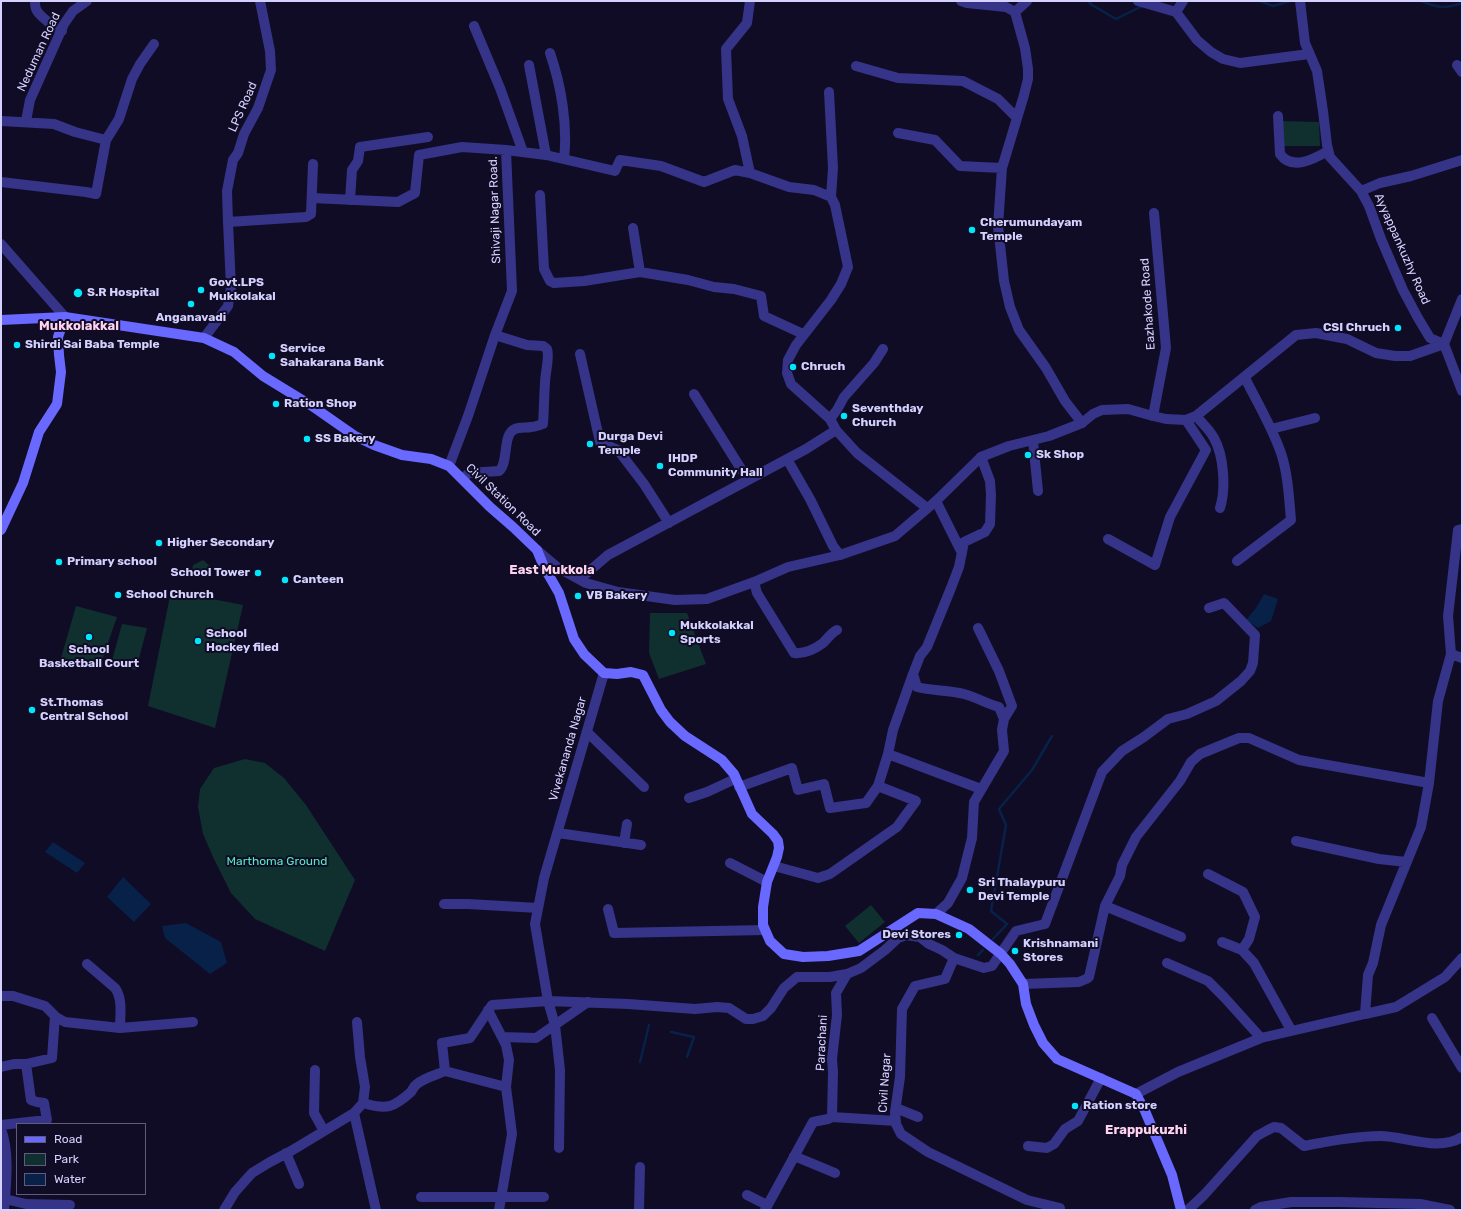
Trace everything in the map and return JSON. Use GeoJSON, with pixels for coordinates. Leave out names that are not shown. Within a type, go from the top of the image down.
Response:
{"type":"FeatureCollection","features":[{"type":"Feature","properties":{"kind":"main road","name":"Civil Station Road"},"geometry":{"type":"LineString","coordinates":[[1,320],[65,317],[204,338],[234,352],[263,376],[312,406],[354,436],[402,455],[431,459],[449,466],[537,550],[544,567],[559,593],[574,639],[584,654],[604,673]]}},
{"type":"Feature","properties":{"kind":"main road"},"geometry":{"type":"LineString","coordinates":[[1,530],[24,483],[39,432],[57,404],[61,372],[58,337],[65,317]]}},
{"type":"Feature","properties":{"kind":"main road"},"geometry":{"type":"LineString","coordinates":[[604,673],[617,674],[631,672],[643,675],[661,710],[670,722],[685,736],[722,760],[734,774],[752,814],[778,841],[779,848],[774,866],[767,882],[763,907],[763,925],[770,941],[784,954],[803,957],[828,956],[859,951],[918,913],[936,914],[969,930],[1000,954],[1010,964],[1024,984],[1026,1004],[1034,1025],[1043,1043],[1057,1059],[1136,1094],[1148,1118],[1172,1175],[1181,1205],[1181,1210]]}},
{"type":"Feature","properties":{"kind":"street"},"geometry":{"type":"LineString","coordinates":[[35,1],[37,10],[41,15],[57,30],[62,31]]}},
{"type":"Feature","properties":{"kind":"street","name":"Neduman Road"},"geometry":{"type":"LineString","coordinates":[[26,121],[30,100],[62,31],[73,11],[87,1]]}},
{"type":"Feature","properties":{"kind":"street","name":"LPS Road"},"geometry":{"type":"LineString","coordinates":[[204,338],[228,306],[231,286],[227,191],[233,160],[238,153],[244,134],[258,108],[271,70],[270,51],[260,1]]}},
{"type":"Feature","properties":{"kind":"street"},"geometry":{"type":"LineString","coordinates":[[750,1],[747,23],[726,49],[728,98],[742,136],[750,173]]}},
{"type":"Feature","properties":{"kind":"street"},"geometry":{"type":"LineString","coordinates":[[961,1],[1006,7],[1015,12],[1025,48],[1028,79],[1002,168],[998,226],[1004,281],[1010,307],[1019,330],[1046,368],[1065,401],[1082,422]]}},
{"type":"Feature","properties":{"kind":"street"},"geometry":{"type":"LineString","coordinates":[[1015,12],[1027,1]]}},
{"type":"Feature","properties":{"kind":"street"},"geometry":{"type":"LineString","coordinates":[[1138,1],[1176,12],[1197,40],[1223,60],[1240,63],[1310,54]]}},
{"type":"Feature","properties":{"kind":"street"},"geometry":{"type":"LineString","coordinates":[[1176,12],[1183,1]]}},
{"type":"Feature","properties":{"kind":"street","name":"Ayyappankuzhy Road"},"geometry":{"type":"LineString","coordinates":[[1301,2],[1305,43],[1317,71],[1330,157],[1361,191],[1403,290],[1430,338],[1444,344]]}},
{"type":"Feature","properties":{"kind":"street"},"geometry":{"type":"LineString","coordinates":[[474,26],[500,88],[523,152]]}},
{"type":"Feature","properties":{"kind":"street"},"geometry":{"type":"LineString","coordinates":[[1,182],[96,194],[106,140],[119,119],[132,79],[140,64],[154,44]]}},
{"type":"Feature","properties":{"kind":"street"},"geometry":{"type":"LineString","coordinates":[[550,53],[559,83],[566,143],[564,159]]}},
{"type":"Feature","properties":{"kind":"street"},"geometry":{"type":"LineString","coordinates":[[529,65],[546,155]]}},
{"type":"Feature","properties":{"kind":"street"},"geometry":{"type":"LineString","coordinates":[[856,66],[898,78],[963,81],[998,99],[1017,118]]}},
{"type":"Feature","properties":{"kind":"street"},"geometry":{"type":"LineString","coordinates":[[829,92],[833,168],[831,197],[835,205],[848,267],[841,284],[831,300],[803,334],[796,345],[788,360],[786,373],[791,384],[830,419],[836,430],[857,453],[927,508]]}},
{"type":"Feature","properties":{"kind":"street"},"geometry":{"type":"LineString","coordinates":[[1278,116],[1280,154],[1283,158],[1289,162],[1305,162],[1328,151]]}},
{"type":"Feature","properties":{"kind":"street"},"geometry":{"type":"LineString","coordinates":[[1,121],[26,121],[54,124],[75,132],[106,140]]}},
{"type":"Feature","properties":{"kind":"street"},"geometry":{"type":"LineString","coordinates":[[898,132],[935,140],[960,166],[1002,168]]}},
{"type":"Feature","properties":{"kind":"street"},"geometry":{"type":"LineString","coordinates":[[350,200],[352,170],[358,161],[360,147],[428,137]]}},
{"type":"Feature","properties":{"kind":"street","name":"Shivaji Nagar Road."},"geometry":{"type":"LineString","coordinates":[[312,198],[398,202],[416,192],[419,155],[462,147],[506,150],[512,291],[494,335],[468,416],[449,466]]}},
{"type":"Feature","properties":{"kind":"street"},"geometry":{"type":"LineString","coordinates":[[506,150],[546,155],[616,171],[620,160],[661,166],[704,182],[735,170],[750,173],[789,187],[814,190],[831,197]]}},
{"type":"Feature","properties":{"kind":"street"},"geometry":{"type":"LineString","coordinates":[[1361,191],[1380,183],[1411,176],[1462,160]]}},
{"type":"Feature","properties":{"kind":"street"},"geometry":{"type":"LineString","coordinates":[[228,222],[306,217],[311,214],[313,164]]}},
{"type":"Feature","properties":{"kind":"street"},"geometry":{"type":"LineString","coordinates":[[540,195],[544,269],[550,281],[554,283],[584,281],[640,272],[688,280],[714,287],[762,296],[764,316],[803,334]]}},
{"type":"Feature","properties":{"kind":"street","name":"Eazhakode Road"},"geometry":{"type":"LineString","coordinates":[[1153,416],[1166,348],[1154,214]]}},
{"type":"Feature","properties":{"kind":"street"},"geometry":{"type":"LineString","coordinates":[[633,228],[640,272]]}},
{"type":"Feature","properties":{"kind":"street"},"geometry":{"type":"LineString","coordinates":[[1,244],[65,317]]}},
{"type":"Feature","properties":{"kind":"street"},"geometry":{"type":"LineString","coordinates":[[1462,300],[1444,344],[1462,391]]}},
{"type":"Feature","properties":{"kind":"street"},"geometry":{"type":"LineString","coordinates":[[537,550],[557,567],[586,583],[618,592],[674,600],[707,599],[754,582],[788,567],[840,555],[894,536],[936,501],[981,457],[1009,446],[1050,436],[1082,422],[1093,414],[1102,410],[1128,409],[1153,416],[1186,420],[1196,416],[1245,378],[1296,335],[1316,333],[1347,339],[1376,353],[1395,356],[1410,356],[1444,344]]}},
{"type":"Feature","properties":{"kind":"street"},"geometry":{"type":"LineString","coordinates":[[462,479],[469,473],[499,471],[503,466],[507,442],[511,432],[515,429],[543,424],[548,358],[547,349],[543,346],[527,345],[494,335]]}},
{"type":"Feature","properties":{"kind":"street"},"geometry":{"type":"LineString","coordinates":[[830,419],[844,397],[874,363],[883,349]]}},
{"type":"Feature","properties":{"kind":"street"},"geometry":{"type":"LineString","coordinates":[[580,354],[600,442],[618,450],[644,484],[669,523]]}},
{"type":"Feature","properties":{"kind":"street"},"geometry":{"type":"LineString","coordinates":[[1237,561],[1291,520],[1282,454],[1245,378]]}},
{"type":"Feature","properties":{"kind":"street"},"geometry":{"type":"LineString","coordinates":[[694,394],[748,480]]}},
{"type":"Feature","properties":{"kind":"street"},"geometry":{"type":"LineString","coordinates":[[1196,416],[1214,437],[1220,450],[1223,499],[1220,508]]}},
{"type":"Feature","properties":{"kind":"street"},"geometry":{"type":"LineString","coordinates":[[1271,429],[1315,418]]}},
{"type":"Feature","properties":{"kind":"street"},"geometry":{"type":"LineString","coordinates":[[1108,539],[1155,565],[1170,517],[1206,450],[1186,420]]}},
{"type":"Feature","properties":{"kind":"street"},"geometry":{"type":"LineString","coordinates":[[580,580],[608,555],[806,449],[836,430]]}},
{"type":"Feature","properties":{"kind":"street"},"geometry":{"type":"LineString","coordinates":[[1033,440],[1038,491]]}},
{"type":"Feature","properties":{"kind":"street"},"geometry":{"type":"LineString","coordinates":[[690,798],[792,768],[798,790],[824,784],[830,808],[866,803],[878,786],[888,754],[893,730],[916,665],[926,648],[940,617],[959,567],[964,542],[985,532],[990,524],[990,481],[981,457]]}},
{"type":"Feature","properties":{"kind":"street"},"geometry":{"type":"LineString","coordinates":[[787,459],[798,476],[833,546],[840,555]]}},
{"type":"Feature","properties":{"kind":"street"},"geometry":{"type":"LineString","coordinates":[[936,501],[962,553]]}},
{"type":"Feature","properties":{"kind":"street"},"geometry":{"type":"LineString","coordinates":[[1365,1014],[1368,975],[1381,925],[1421,827],[1429,783],[1438,701],[1451,654],[1448,616],[1458,530],[1462,529]]}},
{"type":"Feature","properties":{"kind":"street"},"geometry":{"type":"LineString","coordinates":[[754,582],[757,593],[794,653],[799,654],[811,650],[824,642],[831,633],[837,630]]}},
{"type":"Feature","properties":{"kind":"street"},"geometry":{"type":"LineString","coordinates":[[445,1071],[442,1043],[470,1038],[488,1010],[492,1005],[497,1004],[548,1001],[628,1004],[695,1009],[729,1008],[746,1019],[753,1019],[763,1016],[771,1008],[784,988],[797,977],[830,977],[847,974],[860,968],[885,950],[898,938],[906,935],[920,937],[929,944],[954,958],[984,968],[992,966],[1016,931],[1045,924],[1102,772],[1122,751],[1168,719],[1187,714],[1216,701],[1241,681],[1250,671],[1253,663],[1255,635],[1224,603],[1209,608]]}},
{"type":"Feature","properties":{"kind":"street"},"geometry":{"type":"LineString","coordinates":[[936,914],[948,903],[962,878],[972,838],[974,802],[1004,751],[1002,730],[1004,719],[1012,706],[999,670],[978,628]]}},
{"type":"Feature","properties":{"kind":"street"},"geometry":{"type":"LineString","coordinates":[[1451,654],[1462,658]]}},
{"type":"Feature","properties":{"kind":"street","name":"Vivekananda Nagar"},"geometry":{"type":"LineString","coordinates":[[559,1148],[560,1070],[555,1026],[548,1001],[535,924],[544,878],[604,673]]}},
{"type":"Feature","properties":{"kind":"street"},"geometry":{"type":"LineString","coordinates":[[913,674],[917,687],[928,690],[965,694],[999,706],[1004,719]]}},
{"type":"Feature","properties":{"kind":"street"},"geometry":{"type":"LineString","coordinates":[[587,732],[644,787]]}},
{"type":"Feature","properties":{"kind":"street"},"geometry":{"type":"LineString","coordinates":[[1024,984],[1079,982],[1089,977],[1105,906],[1120,876],[1122,865],[1136,837],[1180,781],[1191,762],[1200,754],[1239,738],[1249,738],[1299,760],[1429,783]]}},
{"type":"Feature","properties":{"kind":"street"},"geometry":{"type":"LineString","coordinates":[[888,754],[981,789]]}},
{"type":"Feature","properties":{"kind":"street"},"geometry":{"type":"LineString","coordinates":[[774,866],[818,878],[830,874],[897,826],[916,801],[878,786]]}},
{"type":"Feature","properties":{"kind":"street"},"geometry":{"type":"LineString","coordinates":[[624,843],[627,824]]}},
{"type":"Feature","properties":{"kind":"street"},"geometry":{"type":"LineString","coordinates":[[558,833],[641,845]]}},
{"type":"Feature","properties":{"kind":"street"},"geometry":{"type":"LineString","coordinates":[[1296,841],[1379,859],[1406,862]]}},
{"type":"Feature","properties":{"kind":"street"},"geometry":{"type":"LineString","coordinates":[[730,863],[767,882]]}},
{"type":"Feature","properties":{"kind":"street"},"geometry":{"type":"LineString","coordinates":[[1208,874],[1243,892],[1255,917],[1250,939],[1242,950]]}},
{"type":"Feature","properties":{"kind":"street"},"geometry":{"type":"LineString","coordinates":[[444,904],[538,908]]}},
{"type":"Feature","properties":{"kind":"street"},"geometry":{"type":"LineString","coordinates":[[1105,906],[1181,937]]}},
{"type":"Feature","properties":{"kind":"street"},"geometry":{"type":"LineString","coordinates":[[608,909],[614,933],[765,930]]}},
{"type":"Feature","properties":{"kind":"street"},"geometry":{"type":"LineString","coordinates":[[1222,942],[1242,950],[1254,962],[1291,1030]]}},
{"type":"Feature","properties":{"kind":"street","name":"Civil Nagar"},"geometry":{"type":"LineString","coordinates":[[954,958],[945,979],[915,986],[902,1009],[900,1077],[896,1108],[896,1121],[901,1134],[928,1152],[1027,1200],[1060,1208]]}},
{"type":"Feature","properties":{"kind":"street"},"geometry":{"type":"LineString","coordinates":[[1136,1094],[1178,1072],[1260,1038],[1396,1007],[1445,977],[1462,958]]}},
{"type":"Feature","properties":{"kind":"street"},"geometry":{"type":"LineString","coordinates":[[1167,963],[1208,981],[1260,1038]]}},
{"type":"Feature","properties":{"kind":"street"},"geometry":{"type":"LineString","coordinates":[[87,964],[118,993],[120,1000],[120,1028]]}},
{"type":"Feature","properties":{"kind":"street","name":"Parachani"},"geometry":{"type":"LineString","coordinates":[[832,1117],[832,1059],[837,1016],[836,993],[847,974]]}},
{"type":"Feature","properties":{"kind":"street"},"geometry":{"type":"LineString","coordinates":[[1,996],[13,996],[45,1006],[55,1016],[65,1022],[120,1028],[193,1022]]}},
{"type":"Feature","properties":{"kind":"street"},"geometry":{"type":"LineString","coordinates":[[502,1037],[536,1038],[588,1002]]}},
{"type":"Feature","properties":{"kind":"street"},"geometry":{"type":"LineString","coordinates":[[488,1010],[506,1045],[509,1060],[506,1087],[512,1134],[500,1196],[499,1210]]}},
{"type":"Feature","properties":{"kind":"street"},"geometry":{"type":"LineString","coordinates":[[1,1068],[14,1064],[26,1064],[52,1058],[55,1016]]}},
{"type":"Feature","properties":{"kind":"street"},"geometry":{"type":"LineString","coordinates":[[1432,1018],[1462,1067]]}},
{"type":"Feature","properties":{"kind":"street"},"geometry":{"type":"LineString","coordinates":[[224,1210],[235,1192],[252,1173],[354,1113],[364,1103],[365,1087],[360,1058],[357,1022]]}},
{"type":"Feature","properties":{"kind":"street"},"geometry":{"type":"LineString","coordinates":[[19,1123],[47,1120],[44,1103],[31,1100],[26,1064]]}},
{"type":"Feature","properties":{"kind":"street"},"geometry":{"type":"LineString","coordinates":[[315,1070],[314,1113],[324,1131]]}},
{"type":"Feature","properties":{"kind":"street"},"geometry":{"type":"LineString","coordinates":[[364,1103],[384,1108],[390,1106],[412,1091],[416,1084],[445,1071],[506,1087]]}},
{"type":"Feature","properties":{"kind":"street"},"geometry":{"type":"LineString","coordinates":[[1028,1146],[1047,1148],[1054,1144],[1065,1129],[1078,1121],[1102,1078]]}},
{"type":"Feature","properties":{"kind":"street"},"geometry":{"type":"LineString","coordinates":[[896,1108],[918,1117]]}},
{"type":"Feature","properties":{"kind":"street"},"geometry":{"type":"LineString","coordinates":[[354,1113],[376,1210]]}},
{"type":"Feature","properties":{"kind":"street"},"geometry":{"type":"LineString","coordinates":[[747,1195],[766,1208],[812,1122],[832,1117],[896,1121]]}},
{"type":"Feature","properties":{"kind":"street"},"geometry":{"type":"LineString","coordinates":[[1,1125],[16,1123]]}},
{"type":"Feature","properties":{"kind":"street"},"geometry":{"type":"LineString","coordinates":[[1188,1210],[1204,1196],[1257,1136],[1274,1127],[1281,1128],[1304,1146],[1337,1139],[1382,1136],[1428,1142],[1450,1143],[1462,1137]]}},
{"type":"Feature","properties":{"kind":"street"},"geometry":{"type":"LineString","coordinates":[[1,1129],[5,1140],[3,1176],[5,1199],[4,1210]]}},
{"type":"Feature","properties":{"kind":"street"},"geometry":{"type":"LineString","coordinates":[[286,1154],[299,1184]]}},
{"type":"Feature","properties":{"kind":"street"},"geometry":{"type":"LineString","coordinates":[[794,1156],[835,1173]]}},
{"type":"Feature","properties":{"kind":"street"},"geometry":{"type":"LineString","coordinates":[[639,1210],[640,1167]]}},
{"type":"Feature","properties":{"kind":"street"},"geometry":{"type":"LineString","coordinates":[[421,1197],[544,1197]]}},
{"type":"Feature","properties":{"kind":"street"},"geometry":{"type":"LineString","coordinates":[[5,1199],[26,1204],[70,1205]]}},
{"type":"Feature","properties":{"kind":"street"},"geometry":{"type":"LineString","coordinates":[[1255,1210],[1262,1207],[1291,1202],[1339,1202],[1420,1204],[1450,1210]]}},
{"type":"Feature","properties":{"kind":"green space"},"geometry":{"type":"Polygon","coordinates":[[[1281,121],[1319,122],[1320,146],[1283,146],[1281,121]]]}},
{"type":"Feature","properties":{"kind":"green space"},"geometry":{"type":"Polygon","coordinates":[[[203,560],[211,567],[208,577],[197,577],[192,570],[193,565],[203,560]]]}},
{"type":"Feature","properties":{"kind":"green space","name":"School Hockey filed"},"geometry":{"type":"Polygon","coordinates":[[[171,591],[243,605],[215,728],[148,706],[171,591]]]}},
{"type":"Feature","properties":{"kind":"green space","name":"School Basketball Court"},"geometry":{"type":"Polygon","coordinates":[[[76,606],[117,617],[100,666],[61,658],[76,606]]]}},
{"type":"Feature","properties":{"kind":"green space","name":"Mukkolakkal Sports"},"geometry":{"type":"Polygon","coordinates":[[[650,613],[687,613],[706,664],[659,679],[649,653],[650,613]]]}},
{"type":"Feature","properties":{"kind":"green space"},"geometry":{"type":"Polygon","coordinates":[[[122,624],[147,628],[136,670],[111,664],[122,624]]]}},
{"type":"Feature","properties":{"kind":"green space","name":"Marthoma Ground"},"geometry":{"type":"Polygon","coordinates":[[[245,759],[265,763],[284,778],[306,805],[355,880],[325,951],[255,919],[231,893],[203,834],[198,807],[200,789],[214,768],[245,759]]]}},
{"type":"Feature","properties":{"kind":"green space"},"geometry":{"type":"Polygon","coordinates":[[[871,905],[885,922],[859,943],[845,926],[871,905]]]}},
{"type":"Feature","properties":{"kind":"water"},"geometry":{"type":"Polygon","coordinates":[[[1264,594],[1278,599],[1271,621],[1258,628],[1246,620],[1256,608],[1264,594]]]}},
{"type":"Feature","properties":{"kind":"water"},"geometry":{"type":"Polygon","coordinates":[[[53,842],[85,863],[77,873],[45,852],[53,842]]]}},
{"type":"Feature","properties":{"kind":"water"},"geometry":{"type":"Polygon","coordinates":[[[123,877],[151,904],[134,922],[107,897],[123,877]]]}},
{"type":"Feature","properties":{"kind":"water"},"geometry":{"type":"Polygon","coordinates":[[[186,923],[221,942],[227,963],[210,974],[165,938],[162,926],[186,923]]]}},
{"type":"Feature","properties":{"kind":"waterway"},"geometry":{"type":"LineString","coordinates":[[1088,1],[1092,5],[1116,19],[1144,5]]}},
{"type":"Feature","properties":{"kind":"waterway"},"geometry":{"type":"LineString","coordinates":[[1260,1],[1273,6],[1290,1]]}},
{"type":"Feature","properties":{"kind":"waterway"},"geometry":{"type":"LineString","coordinates":[[1421,1],[1442,7],[1462,3]]}},
{"type":"Feature","properties":{"kind":"waterway"},"geometry":{"type":"LineString","coordinates":[[993,939],[1007,924],[991,911],[1006,825],[999,809],[1032,770],[1052,736]]}},
{"type":"Feature","properties":{"kind":"waterway"},"geometry":{"type":"LineString","coordinates":[[978,955],[983,950]]}},
{"type":"Feature","properties":{"kind":"waterway"},"geometry":{"type":"LineString","coordinates":[[640,1062],[649,1025]]}},
{"type":"Feature","properties":{"kind":"waterway"},"geometry":{"type":"LineString","coordinates":[[671,1032],[694,1037],[687,1057]]}},
{"type":"Feature","properties":{"kind":"place","name":"Cherumundayam Temple"},"geometry":{"type":"Point","coordinates":[972,230]}},
{"type":"Feature","properties":{"kind":"place","name":"Govt.LPS Mukkolakal"},"geometry":{"type":"Point","coordinates":[201,290]}},
{"type":"Feature","properties":{"kind":"place","name":"S.R Hospital"},"geometry":{"type":"Point","coordinates":[78,293]}},
{"type":"Feature","properties":{"kind":"place","name":"Anganavadi"},"geometry":{"type":"Point","coordinates":[191,304]}},
{"type":"Feature","properties":{"kind":"place","name":"CSI Chruch"},"geometry":{"type":"Point","coordinates":[1398,328]}},
{"type":"Feature","properties":{"kind":"place","name":"Shirdi Sai Baba Temple"},"geometry":{"type":"Point","coordinates":[17,345]}},
{"type":"Feature","properties":{"kind":"place","name":"Service Sahakarana Bank"},"geometry":{"type":"Point","coordinates":[272,356]}},
{"type":"Feature","properties":{"kind":"place","name":"Chruch"},"geometry":{"type":"Point","coordinates":[793,367]}},
{"type":"Feature","properties":{"kind":"place","name":"Ration Shop"},"geometry":{"type":"Point","coordinates":[276,404]}},
{"type":"Feature","properties":{"kind":"place","name":"Seventhday Church"},"geometry":{"type":"Point","coordinates":[844,416]}},
{"type":"Feature","properties":{"kind":"place","name":"SS Bakery"},"geometry":{"type":"Point","coordinates":[307,439]}},
{"type":"Feature","properties":{"kind":"place","name":"Durga Devi Temple"},"geometry":{"type":"Point","coordinates":[590,444]}},
{"type":"Feature","properties":{"kind":"place","name":"Sk Shop"},"geometry":{"type":"Point","coordinates":[1028,455]}},
{"type":"Feature","properties":{"kind":"place","name":"IHDP Community Hall"},"geometry":{"type":"Point","coordinates":[660,466]}},
{"type":"Feature","properties":{"kind":"place","name":"Higher Secondary"},"geometry":{"type":"Point","coordinates":[159,543]}},
{"type":"Feature","properties":{"kind":"place","name":"Primary school"},"geometry":{"type":"Point","coordinates":[59,562]}},
{"type":"Feature","properties":{"kind":"place","name":"School Tower"},"geometry":{"type":"Point","coordinates":[258,573]}},
{"type":"Feature","properties":{"kind":"place","name":"Canteen"},"geometry":{"type":"Point","coordinates":[285,580]}},
{"type":"Feature","properties":{"kind":"place","name":"School Church"},"geometry":{"type":"Point","coordinates":[118,595]}},
{"type":"Feature","properties":{"kind":"place","name":"VB Bakery"},"geometry":{"type":"Point","coordinates":[578,596]}},
{"type":"Feature","properties":{"kind":"place","name":"Mukkolakkal Sports"},"geometry":{"type":"Point","coordinates":[672,633]}},
{"type":"Feature","properties":{"kind":"place","name":"School Basketball Court"},"geometry":{"type":"Point","coordinates":[89,637]}},
{"type":"Feature","properties":{"kind":"place","name":"School Hockey filed"},"geometry":{"type":"Point","coordinates":[198,641]}},
{"type":"Feature","properties":{"kind":"place","name":"St.Thomas Central School"},"geometry":{"type":"Point","coordinates":[32,710]}},
{"type":"Feature","properties":{"kind":"place","name":"Sri Thalaypuru Devi Temple"},"geometry":{"type":"Point","coordinates":[970,890]}},
{"type":"Feature","properties":{"kind":"place","name":"Devi Stores"},"geometry":{"type":"Point","coordinates":[959,935]}},
{"type":"Feature","properties":{"kind":"place","name":"Krishnamani Stores"},"geometry":{"type":"Point","coordinates":[1015,951]}},
{"type":"Feature","properties":{"kind":"place","name":"Ration store"},"geometry":{"type":"Point","coordinates":[1075,1106]}},
{"type":"Feature","properties":{"kind":"district","name":"Mukkolakkal"},"geometry":{"type":"Point","coordinates":[79,326]}},
{"type":"Feature","properties":{"kind":"district","name":"East Mukkola"},"geometry":{"type":"Point","coordinates":[552,570]}},
{"type":"Feature","properties":{"kind":"district","name":"Erappukuzhi"},"geometry":{"type":"Point","coordinates":[1146,1130]}}]}
